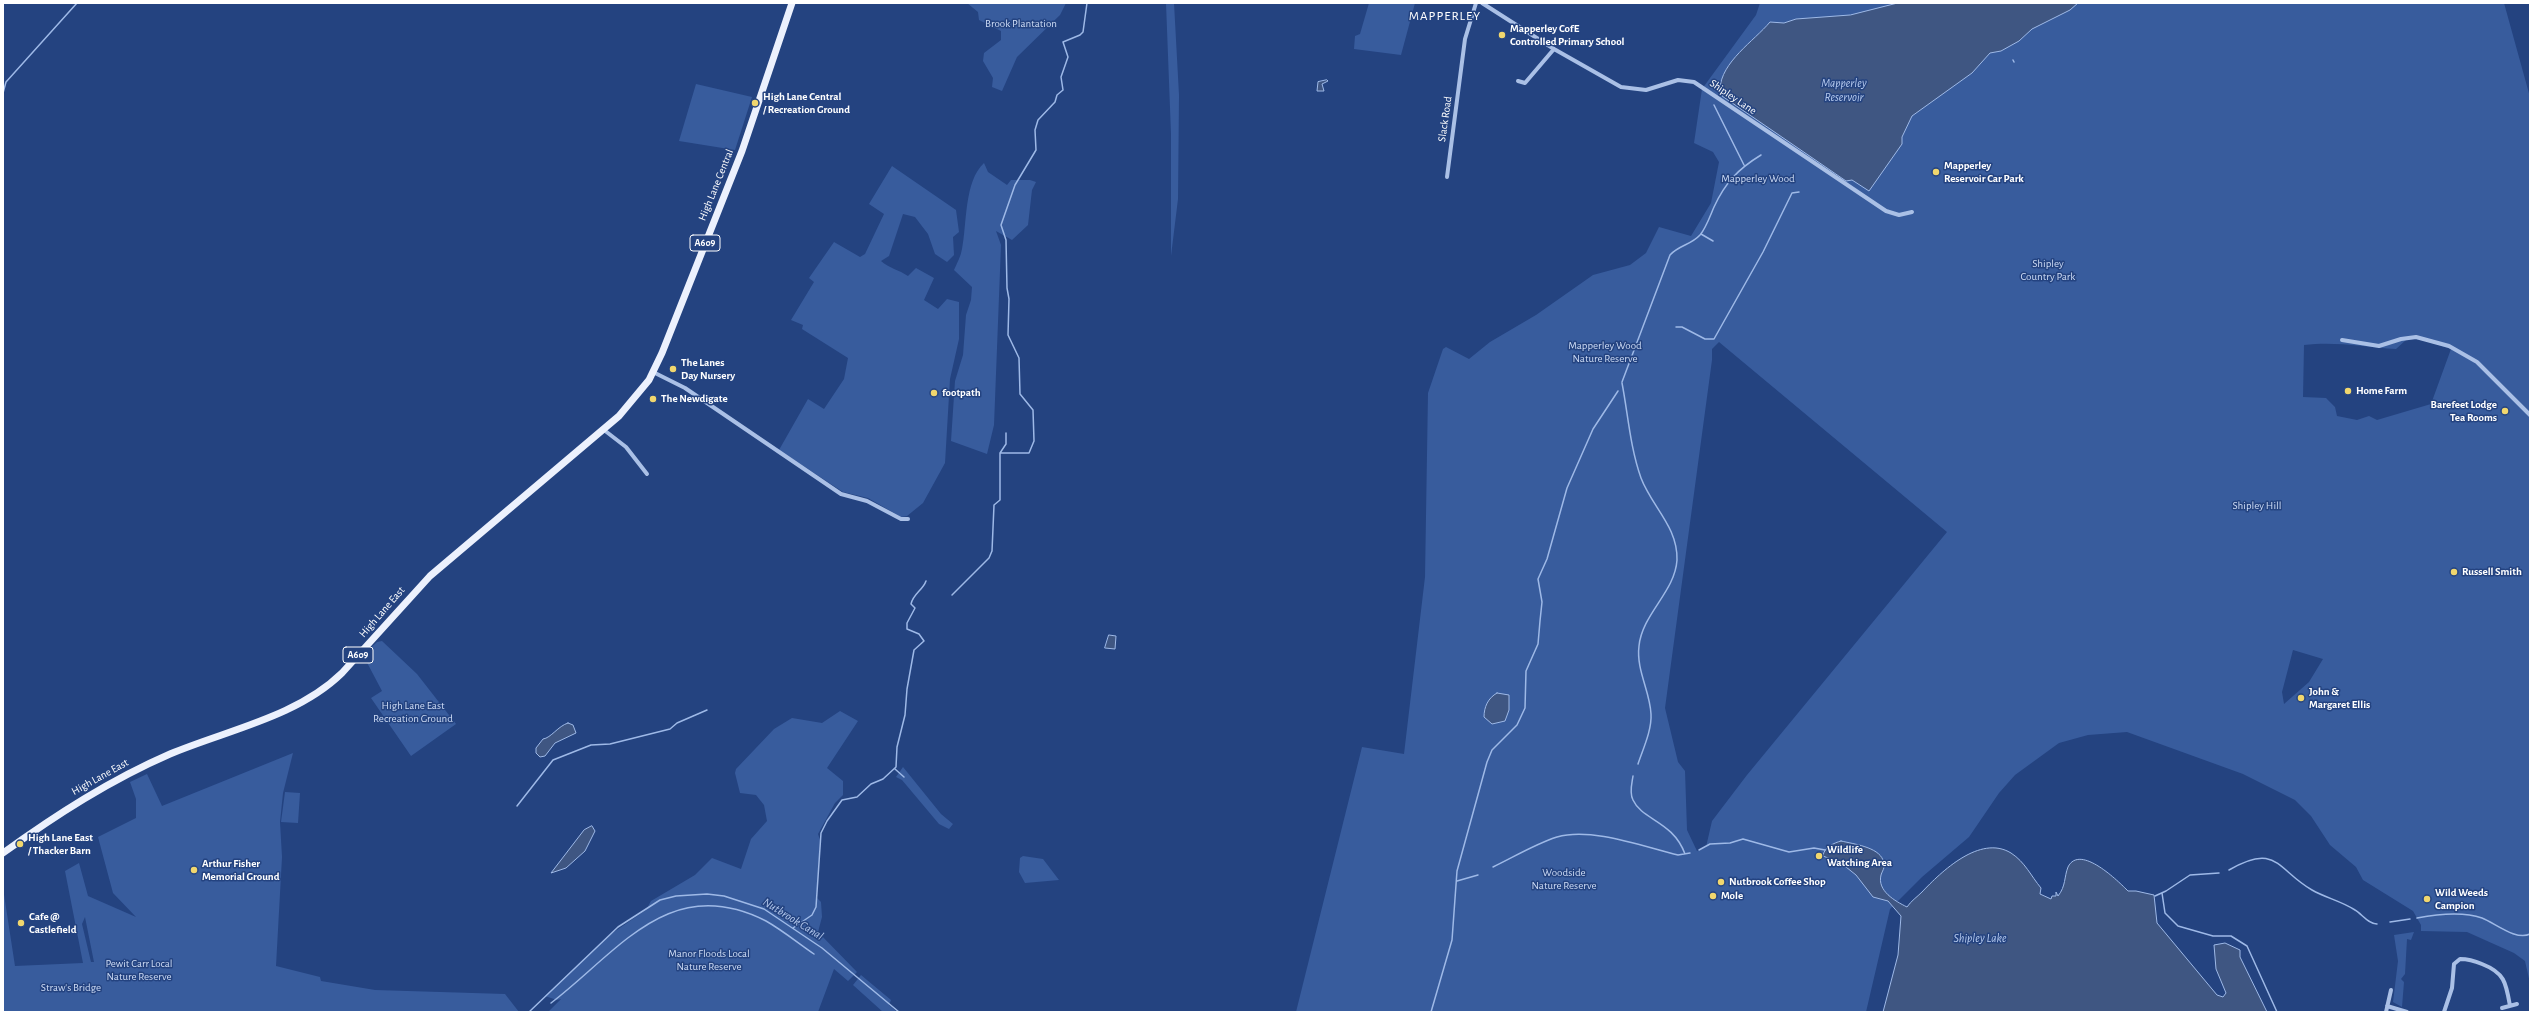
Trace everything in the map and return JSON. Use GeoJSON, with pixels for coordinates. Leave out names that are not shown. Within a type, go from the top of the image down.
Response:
{"type":"FeatureCollection","features":[{"type":"Feature","properties":{"kind":"main road","name":"High Lane Central"},"geometry":{"type":"LineString","coordinates":[[654,372],[742,150],[792,3]]}},
{"type":"Feature","properties":{"kind":"main road","name":"High Lane East"},"geometry":{"type":"LineString","coordinates":[[3,853],[68,808],[115,780],[170,754],[279,712],[326,687],[347,668],[430,576],[604,430],[639,394],[654,372]]}},
{"type":"Feature","properties":{"kind":"street","name":"Slack Road"},"geometry":{"type":"LineString","coordinates":[[1447,177],[1462,63],[1469,25],[1476,3]]}},
{"type":"Feature","properties":{"kind":"street","name":"Shipley Lane"},"geometry":{"type":"LineString","coordinates":[[1482,3],[1533,36],[1608,81],[1634,90],[1646,90],[1678,80],[1694,82],[1886,211],[1899,215],[1912,212]]}},
{"type":"Feature","properties":{"kind":"street"},"geometry":{"type":"LineString","coordinates":[[1518,81],[1525,83],[1554,49]]}},
{"type":"Feature","properties":{"kind":"street"},"geometry":{"type":"LineString","coordinates":[[2342,340],[2379,346],[2401,339],[2416,337],[2449,346],[2477,362],[2530,415]]}},
{"type":"Feature","properties":{"kind":"street"},"geometry":{"type":"LineString","coordinates":[[654,372],[685,388],[841,494],[867,501],[901,519],[908,518]]}},
{"type":"Feature","properties":{"kind":"street"},"geometry":{"type":"LineString","coordinates":[[604,430],[626,447],[647,474]]}},
{"type":"Feature","properties":{"kind":"street"},"geometry":{"type":"LineString","coordinates":[[2444,1012],[2452,988],[2454,964],[2460,959],[2470,960],[2498,972],[2507,988],[2510,1006]]}},
{"type":"Feature","properties":{"kind":"street"},"geometry":{"type":"LineString","coordinates":[[2386,1012],[2391,990]]}},
{"type":"Feature","properties":{"kind":"street"},"geometry":{"type":"LineString","coordinates":[[2502,1008],[2517,1004]]}},
{"type":"Feature","properties":{"kind":"street"},"geometry":{"type":"LineString","coordinates":[[2387,1006],[2407,1012]]}},
{"type":"Feature","properties":{"kind":"green space","name":"Brook Plantation"},"geometry":{"type":"Polygon","coordinates":[[[967,3],[1066,3],[1060,15],[1017,57],[1002,91],[992,87],[993,78],[983,61],[984,53],[1001,40],[1001,31],[979,20],[978,12],[967,3]]]}},
{"type":"Feature","properties":{"kind":"green space"},"geometry":{"type":"Polygon","coordinates":[[[1166,3],[1174,3],[1179,95],[1178,199],[1171,256],[1171,134],[1166,3]]]}},
{"type":"Feature","properties":{"kind":"green space"},"geometry":{"type":"Polygon","coordinates":[[[1369,3],[1415,3],[1401,55],[1354,49],[1355,36],[1360,34],[1369,3]]]}},
{"type":"Feature","properties":{"kind":"green space","name":"Shipley Country Park"},"geometry":{"type":"Polygon","coordinates":[[[1760,3],[2504,3],[2530,97],[2530,983],[2525,961],[2514,953],[2467,932],[2421,931],[2421,925],[2413,911],[2363,880],[2356,867],[2330,845],[2311,816],[2295,800],[2243,774],[2127,732],[2088,735],[2059,743],[2015,775],[1999,793],[1969,837],[1922,877],[1890,909],[1866,1012],[1296,1012],[1362,747],[1404,754],[1425,577],[1428,393],[1443,349],[1446,347],[1469,359],[1490,342],[1536,315],[1593,275],[1630,265],[1646,253],[1659,227],[1691,236],[1711,203],[1719,162],[1713,152],[1694,143],[1702,89],[1756,15],[1760,3]],[[2416,339],[2406,340],[2396,349],[2338,344],[2304,345],[2303,397],[2326,398],[2335,407],[2337,416],[2357,420],[2369,416],[2377,420],[2431,404],[2451,349],[2416,339]],[[1719,342],[1712,349],[1712,360],[1665,708],[1678,762],[1685,771],[1687,830],[1697,851],[1706,847],[1712,821],[1747,775],[1947,532],[1719,342]],[[2293,650],[2282,692],[2284,704],[2309,682],[2323,659],[2293,650]]]}},
{"type":"Feature","properties":{"kind":"green space"},"geometry":{"type":"Polygon","coordinates":[[[696,84],[752,97],[735,150],[679,141],[696,84]]]}},
{"type":"Feature","properties":{"kind":"green space"},"geometry":{"type":"Polygon","coordinates":[[[984,163],[988,172],[1007,185],[1011,180],[1030,180],[1036,182],[1032,190],[1028,225],[1012,240],[996,231],[1001,245],[994,425],[987,454],[951,441],[955,381],[963,355],[966,315],[971,300],[972,287],[954,270],[960,257],[964,239],[967,204],[973,181],[984,163]]]}},
{"type":"Feature","properties":{"kind":"green space"},"geometry":{"type":"Polygon","coordinates":[[[892,166],[956,210],[959,232],[953,237],[954,255],[947,262],[935,254],[928,234],[915,217],[903,214],[889,256],[881,261],[908,276],[916,268],[934,278],[924,300],[938,309],[947,299],[959,302],[959,339],[950,379],[945,463],[923,503],[907,516],[901,517],[868,498],[843,492],[779,450],[808,399],[824,409],[844,379],[848,358],[802,329],[803,325],[791,320],[814,282],[809,278],[834,242],[860,257],[865,254],[884,214],[869,204],[892,166]]]}},
{"type":"Feature","properties":{"kind":"green space","name":"High Lane East Recreation Ground"},"geometry":{"type":"Polygon","coordinates":[[[382,641],[417,674],[456,724],[411,756],[371,698],[382,691],[363,655],[377,642],[382,641]]]}},
{"type":"Feature","properties":{"kind":"green space","name":"Manor Floods Local Nature Reserve"},"geometry":{"type":"Polygon","coordinates":[[[840,711],[858,721],[827,768],[843,781],[843,795],[835,803],[818,834],[820,840],[817,898],[821,902],[822,917],[818,932],[857,972],[848,981],[834,969],[818,1012],[548,1012],[561,999],[557,1000],[545,996],[611,934],[646,910],[651,901],[695,875],[712,858],[741,869],[751,839],[767,821],[764,805],[756,795],[740,793],[735,773],[736,769],[774,729],[792,718],[822,723],[840,711]]]}},
{"type":"Feature","properties":{"kind":"green space"},"geometry":{"type":"Polygon","coordinates":[[[293,753],[283,793],[280,822],[282,857],[276,966],[320,977],[321,981],[375,990],[505,994],[519,1012],[3,1012],[3,888],[15,966],[83,963],[65,871],[79,863],[88,896],[136,917],[113,893],[98,837],[136,818],[136,799],[130,782],[147,774],[162,806],[293,753]],[[85,917],[82,924],[91,962],[94,962],[85,917]]]}},
{"type":"Feature","properties":{"kind":"green space"},"geometry":{"type":"Polygon","coordinates":[[[903,767],[941,814],[953,824],[949,829],[939,824],[902,780],[896,777],[903,767]]]}},
{"type":"Feature","properties":{"kind":"green space"},"geometry":{"type":"Polygon","coordinates":[[[285,792],[300,793],[298,823],[281,822],[285,792]]]}},
{"type":"Feature","properties":{"kind":"green space"},"geometry":{"type":"Polygon","coordinates":[[[1023,856],[1043,859],[1059,880],[1025,883],[1019,872],[1020,858],[1023,856]]]}},
{"type":"Feature","properties":{"kind":"green space"},"geometry":{"type":"Polygon","coordinates":[[[2414,932],[2411,940],[2407,939],[2405,974],[2401,979],[2404,982],[2402,1007],[2393,1002],[2398,961],[2394,935],[2414,932]]]}},
{"type":"Feature","properties":{"kind":"green space"},"geometry":{"type":"Polygon","coordinates":[[[861,975],[891,1000],[889,1005],[897,1012],[883,1012],[853,985],[861,975]]]}},
{"type":"Feature","properties":{"kind":"water","name":"Mapperley Reservoir"},"geometry":{"type":"Polygon","coordinates":[[[1898,3],[2078,3],[2070,10],[2032,29],[2019,41],[2001,51],[1990,53],[1972,73],[1912,116],[1902,137],[1902,144],[1869,191],[1852,180],[1846,181],[1722,96],[1725,92],[1722,88],[1720,89],[1726,70],[1739,52],[1770,22],[1784,23],[1796,19],[1850,15],[1898,3]]]}},
{"type":"Feature","properties":{"kind":"water"},"geometry":{"type":"Polygon","coordinates":[[[1328,81],[1322,84],[1324,91],[1317,91],[1318,82],[1328,81]]]}},
{"type":"Feature","properties":{"kind":"water"},"geometry":{"type":"Polygon","coordinates":[[[1109,635],[1116,636],[1115,649],[1105,648],[1109,635]]]}},
{"type":"Feature","properties":{"kind":"water"},"geometry":{"type":"Polygon","coordinates":[[[1497,693],[1509,695],[1509,710],[1505,721],[1492,724],[1484,717],[1484,713],[1489,700],[1497,693]]]}},
{"type":"Feature","properties":{"kind":"water"},"geometry":{"type":"Polygon","coordinates":[[[568,723],[573,725],[576,733],[555,743],[545,756],[540,757],[536,753],[536,748],[543,739],[568,723]]]}},
{"type":"Feature","properties":{"kind":"water"},"geometry":{"type":"Polygon","coordinates":[[[592,826],[595,831],[585,851],[566,868],[551,873],[584,830],[592,826]]]}},
{"type":"Feature","properties":{"kind":"water","name":"Shipley Lake"},"geometry":{"type":"Polygon","coordinates":[[[1841,841],[1871,849],[1880,856],[1884,864],[1880,881],[1884,891],[1897,902],[1907,907],[1950,866],[1974,852],[1987,848],[1999,848],[2011,853],[2024,865],[2041,888],[2040,894],[2051,899],[2052,896],[2056,896],[2056,892],[2058,896],[2061,892],[2068,867],[2074,861],[2081,859],[2090,862],[2108,873],[2128,891],[2136,891],[2154,895],[2157,923],[2217,995],[2223,997],[2226,993],[2216,969],[2214,945],[2225,943],[2240,950],[2240,957],[2267,1012],[1883,1012],[1898,955],[1901,916],[1888,901],[1873,897],[1856,875],[1841,863],[1823,856],[1827,848],[1832,844],[1841,841]]]}},
{"type":"Feature","properties":{"kind":"waterway"},"geometry":{"type":"LineString","coordinates":[[3,93],[6,82],[77,3]]}},
{"type":"Feature","properties":{"kind":"waterway"},"geometry":{"type":"LineString","coordinates":[[1000,453],[1029,453],[1034,441],[1033,410],[1020,394],[1019,358],[1008,335],[1009,299],[1007,288],[1006,240],[1001,225],[1015,185],[1036,150],[1035,130],[1038,120],[1055,102],[1057,95],[1063,90],[1061,77],[1068,57],[1063,42],[1080,35],[1083,32],[1087,3]]}},
{"type":"Feature","properties":{"kind":"waterway"},"geometry":{"type":"LineString","coordinates":[[1714,105],[1744,165]]}},
{"type":"Feature","properties":{"kind":"waterway"},"geometry":{"type":"LineString","coordinates":[[1622,382],[1670,255],[1700,235],[1718,198],[1733,177],[1761,155]]}},
{"type":"Feature","properties":{"kind":"waterway"},"geometry":{"type":"LineString","coordinates":[[1676,327],[1682,327],[1705,339],[1714,339],[1763,252],[1792,193],[1799,192]]}},
{"type":"Feature","properties":{"kind":"waterway"},"geometry":{"type":"LineString","coordinates":[[1701,234],[1713,241]]}},
{"type":"Feature","properties":{"kind":"waterway"},"geometry":{"type":"LineString","coordinates":[[1622,383],[1637,466],[1651,498],[1669,527],[1676,548],[1677,560],[1675,572],[1671,582],[1641,634],[1639,664],[1650,705],[1651,720],[1649,733],[1638,764]]}},
{"type":"Feature","properties":{"kind":"waterway"},"geometry":{"type":"LineString","coordinates":[[1431,1012],[1452,940],[1457,871],[1487,762],[1492,750],[1517,725],[1525,708],[1526,671],[1538,644],[1542,602],[1538,579],[1547,559],[1567,488],[1593,429],[1618,391]]}},
{"type":"Feature","properties":{"kind":"waterway"},"geometry":{"type":"LineString","coordinates":[[952,595],[989,558],[992,551],[994,505],[1000,500],[1000,453],[1006,444],[1006,433]]}},
{"type":"Feature","properties":{"kind":"waterway"},"geometry":{"type":"LineString","coordinates":[[793,928],[812,915],[816,907],[821,833],[827,821],[842,800],[857,797],[871,784],[883,779],[896,767],[897,747],[905,715],[907,689],[914,650],[924,641],[919,634],[907,629],[907,623],[915,608],[911,604],[912,601],[926,581]]}},
{"type":"Feature","properties":{"kind":"waterway"},"geometry":{"type":"LineString","coordinates":[[517,806],[553,760],[591,745],[610,744],[670,729],[677,723],[707,710]]}},
{"type":"Feature","properties":{"kind":"waterway"},"geometry":{"type":"LineString","coordinates":[[895,769],[904,777]]}},
{"type":"Feature","properties":{"kind":"waterway"},"geometry":{"type":"LineString","coordinates":[[1633,776],[1631,794],[1637,807],[1673,834],[1680,843],[1685,854]]}},
{"type":"Feature","properties":{"kind":"waterway"},"geometry":{"type":"LineString","coordinates":[[1493,867],[1541,843],[1557,837],[1571,835],[1586,834],[1602,836],[1678,855],[1690,853]]}},
{"type":"Feature","properties":{"kind":"waterway"},"geometry":{"type":"LineString","coordinates":[[1699,850],[1710,844],[1730,843],[1743,839],[1789,852],[1814,848],[1825,850]]}},
{"type":"Feature","properties":{"kind":"waterway"},"geometry":{"type":"LineString","coordinates":[[2229,870],[2257,858],[2267,859],[2275,862],[2312,890],[2350,907],[2368,921],[2377,924]]}},
{"type":"Feature","properties":{"kind":"waterway"},"geometry":{"type":"LineString","coordinates":[[2155,896],[2166,891],[2190,875],[2219,873]]}},
{"type":"Feature","properties":{"kind":"waterway"},"geometry":{"type":"LineString","coordinates":[[1457,881],[1478,875]]}},
{"type":"Feature","properties":{"kind":"waterway"},"geometry":{"type":"LineString","coordinates":[[2162,893],[2165,913],[2178,926],[2213,936],[2231,936],[2247,946],[2277,1012]]}},
{"type":"Feature","properties":{"kind":"waterway","name":"Nutbrook Canal"},"geometry":{"type":"LineString","coordinates":[[529,1012],[618,927],[660,900],[676,896],[707,894],[724,896],[764,909],[822,948],[899,1012]]}},
{"type":"Feature","properties":{"kind":"waterway"},"geometry":{"type":"LineString","coordinates":[[551,1003],[624,941],[648,924],[674,912],[701,906],[732,908],[766,921],[814,954]]}},
{"type":"Feature","properties":{"kind":"waterway"},"geometry":{"type":"LineString","coordinates":[[2417,918],[2442,914],[2466,914],[2487,920],[2518,935],[2524,936],[2530,934]]}},
{"type":"Feature","properties":{"kind":"waterway"},"geometry":{"type":"LineString","coordinates":[[2390,922],[2410,919]]}},
{"type":"Feature","properties":{"kind":"place","name":"Mapperley CofE Controlled Primary School"},"geometry":{"type":"Point","coordinates":[1502,35]}},
{"type":"Feature","properties":{"kind":"place","name":"High Lane Central / Recreation Ground"},"geometry":{"type":"Point","coordinates":[755,103]}},
{"type":"Feature","properties":{"kind":"place","name":"Mapperley Reservoir Car Park"},"geometry":{"type":"Point","coordinates":[1936,172]}},
{"type":"Feature","properties":{"kind":"place","name":"The Lanes Day Nursery"},"geometry":{"type":"Point","coordinates":[673,369]}},
{"type":"Feature","properties":{"kind":"place","name":"Home Farm"},"geometry":{"type":"Point","coordinates":[2348,391]}},
{"type":"Feature","properties":{"kind":"place","name":"footpath"},"geometry":{"type":"Point","coordinates":[934,393]}},
{"type":"Feature","properties":{"kind":"place","name":"The Newdigate"},"geometry":{"type":"Point","coordinates":[653,399]}},
{"type":"Feature","properties":{"kind":"place","name":"Barefeet Lodge Tea Rooms"},"geometry":{"type":"Point","coordinates":[2505,411]}},
{"type":"Feature","properties":{"kind":"place","name":"Russell Smith"},"geometry":{"type":"Point","coordinates":[2454,572]}},
{"type":"Feature","properties":{"kind":"place","name":"John & Margaret Ellis"},"geometry":{"type":"Point","coordinates":[2301,698]}},
{"type":"Feature","properties":{"kind":"place","name":"High Lane East / Thacker Barn"},"geometry":{"type":"Point","coordinates":[20,844]}},
{"type":"Feature","properties":{"kind":"place","name":"Wildlife Watching Area"},"geometry":{"type":"Point","coordinates":[1819,856]}},
{"type":"Feature","properties":{"kind":"place","name":"Arthur Fisher Memorial Ground"},"geometry":{"type":"Point","coordinates":[194,870]}},
{"type":"Feature","properties":{"kind":"place","name":"Nutbrook Coffee Shop"},"geometry":{"type":"Point","coordinates":[1721,882]}},
{"type":"Feature","properties":{"kind":"place","name":"Mole"},"geometry":{"type":"Point","coordinates":[1713,896]}},
{"type":"Feature","properties":{"kind":"place","name":"Wild Weeds Campion"},"geometry":{"type":"Point","coordinates":[2427,899]}},
{"type":"Feature","properties":{"kind":"place","name":"Cafe @ Castlefield"},"geometry":{"type":"Point","coordinates":[21,923]}},
{"type":"Feature","properties":{"kind":"district","name":"MAPPERLEY"},"geometry":{"type":"Point","coordinates":[1445,16]}},
{"type":"Feature","properties":{"kind":"park label","name":"Mapperley Wood"},"geometry":{"type":"Point","coordinates":[1758,179]}},
{"type":"Feature","properties":{"kind":"park label","name":"Mapperley Wood Nature Reserve"},"geometry":{"type":"Point","coordinates":[1605,352]}},
{"type":"Feature","properties":{"kind":"park label","name":"Shipley Hill"},"geometry":{"type":"Point","coordinates":[2257,506]}},
{"type":"Feature","properties":{"kind":"park label","name":"Woodside Nature Reserve"},"geometry":{"type":"Point","coordinates":[1564,879]}},
{"type":"Feature","properties":{"kind":"park label","name":"Pewit Carr Local Nature Reserve"},"geometry":{"type":"Point","coordinates":[139,970]}},
{"type":"Feature","properties":{"kind":"park label","name":"Straw's Bridge"},"geometry":{"type":"Point","coordinates":[71,988]}}]}
